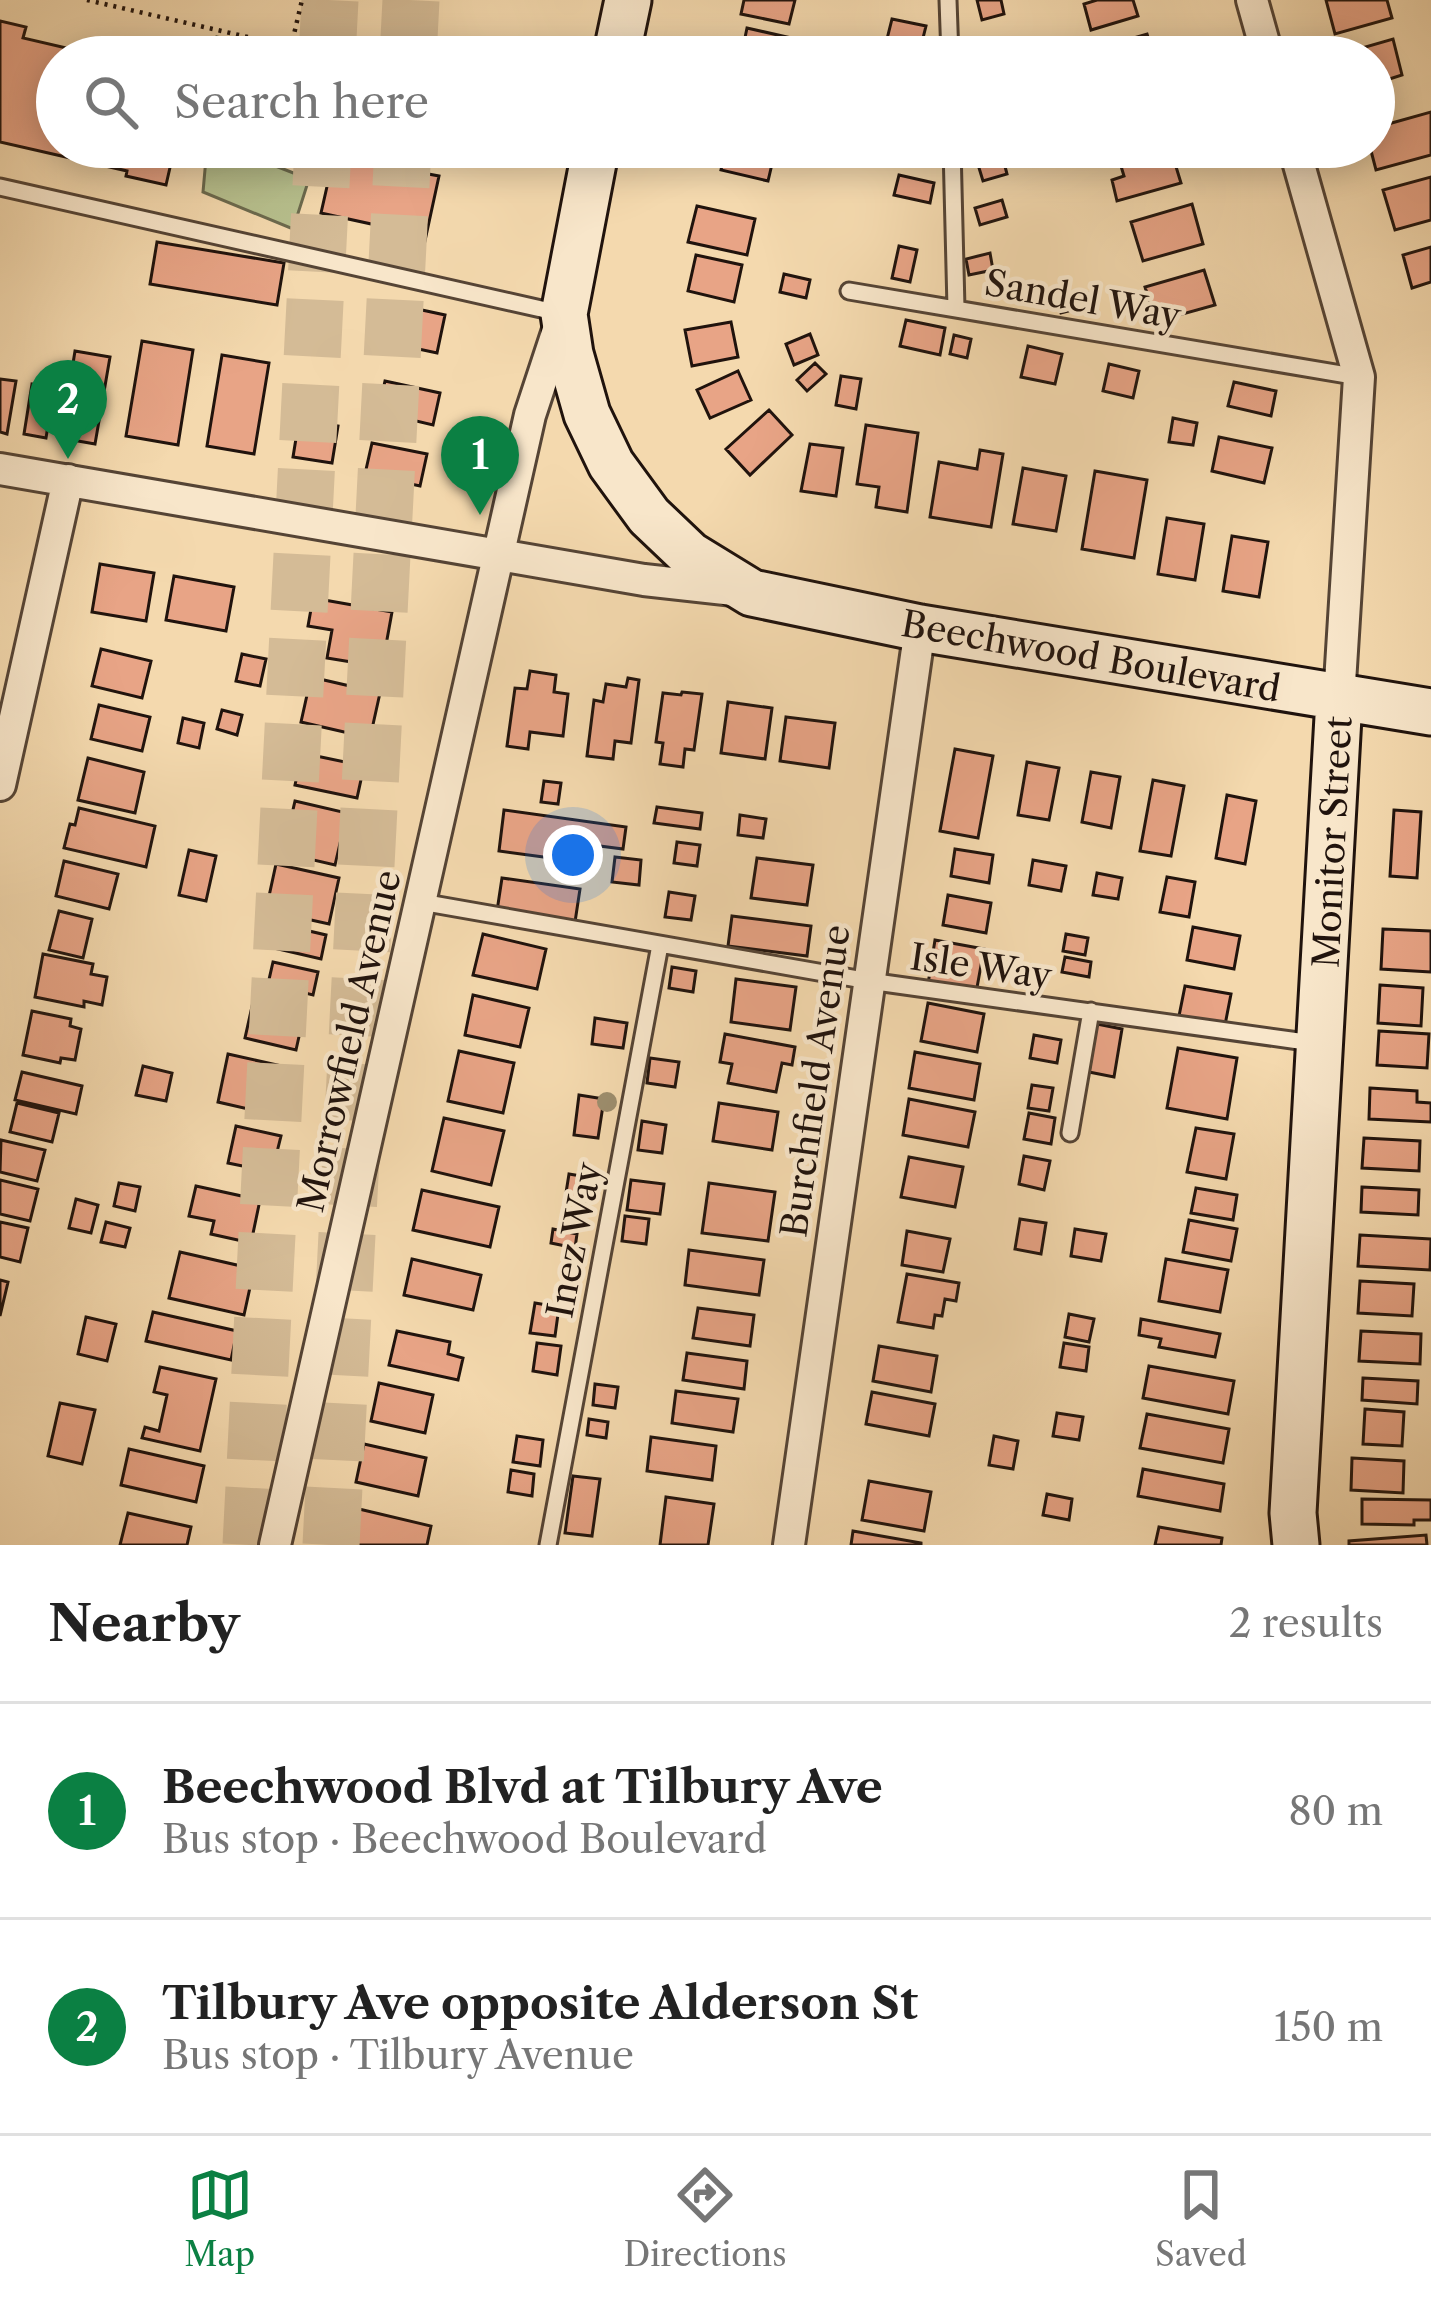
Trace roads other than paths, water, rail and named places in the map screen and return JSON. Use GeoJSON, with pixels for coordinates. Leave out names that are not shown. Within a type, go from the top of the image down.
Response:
{"type":"FeatureCollection","features":[{"type":"Feature","properties":{"kind":"street"},"geometry":{"type":"LineString","coordinates":[[620,36],[628,0]]}},
{"type":"Feature","properties":{"kind":"street"},"geometry":{"type":"LineString","coordinates":[[1252,0],[1262,36]]}},
{"type":"Feature","properties":{"kind":"street","name":"Beechwood Boulevard"},"geometry":{"type":"LineString","coordinates":[[592,168],[564,314],[530,415],[500,555],[644,580],[752,592],[920,628],[1431,712]]}},
{"type":"Feature","properties":{"kind":"street","name":"Monitor Street"},"geometry":{"type":"LineString","coordinates":[[1296,1545],[1293,1513],[1358,377],[1300,168]]}},
{"type":"Feature","properties":{"kind":"street","name":"Beechwood Boulevard"},"geometry":{"type":"LineString","coordinates":[[564,314],[587,413],[611,464],[649,516],[690,555],[752,592]]}},
{"type":"Feature","properties":{"kind":"street"},"geometry":{"type":"LineString","coordinates":[[0,469],[500,555]]}},
{"type":"Feature","properties":{"kind":"street"},"geometry":{"type":"LineString","coordinates":[[0,785],[68,479]]}},
{"type":"Feature","properties":{"kind":"street","name":"Morrowfield Avenue"},"geometry":{"type":"LineString","coordinates":[[275,1545],[500,555]]}},
{"type":"Feature","properties":{"kind":"street","name":"Burchfield Avenue"},"geometry":{"type":"LineString","coordinates":[[788,1545],[920,628]]}},
{"type":"Feature","properties":{"kind":"lane"},"geometry":{"type":"LineString","coordinates":[[948,0],[949,36]]}},
{"type":"Feature","properties":{"kind":"lane","name":"Sandel Way"},"geometry":{"type":"LineString","coordinates":[[953,168],[956,308],[1358,377]]}},
{"type":"Feature","properties":{"kind":"lane"},"geometry":{"type":"LineString","coordinates":[[0,187],[564,314]]}},
{"type":"Feature","properties":{"kind":"lane"},"geometry":{"type":"LineString","coordinates":[[849,291],[956,308]]}},
{"type":"Feature","properties":{"kind":"lane","name":"Isle Way"},"geometry":{"type":"LineString","coordinates":[[421,902],[869,980],[1322,1044]]}},
{"type":"Feature","properties":{"kind":"lane","name":"Inez Way"},"geometry":{"type":"LineString","coordinates":[[548,1545],[660,945]]}},
{"type":"Feature","properties":{"kind":"lane"},"geometry":{"type":"LineString","coordinates":[[1070,1133],[1090,1011]]}},
{"type":"Feature","properties":{"kind":"tunnel"},"geometry":{"type":"LineString","coordinates":[[328,36],[330,0]]}},
{"type":"Feature","properties":{"kind":"tunnel"},"geometry":{"type":"LineString","coordinates":[[409,36],[411,0]]}},
{"type":"Feature","properties":{"kind":"tunnel"},"geometry":{"type":"LineString","coordinates":[[251,1545],[322,168]]}},
{"type":"Feature","properties":{"kind":"tunnel"},"geometry":{"type":"LineString","coordinates":[[331,1545],[402,168]]}},
{"type":"Feature","properties":{"kind":"place","name":"Tilbury Ave opposite Alderson St"},"geometry":{"type":"Point","coordinates":[68,459]}},
{"type":"Feature","properties":{"kind":"place","name":"Beechwood Blvd at Tilbury Ave"},"geometry":{"type":"Point","coordinates":[480,515]}}]}
